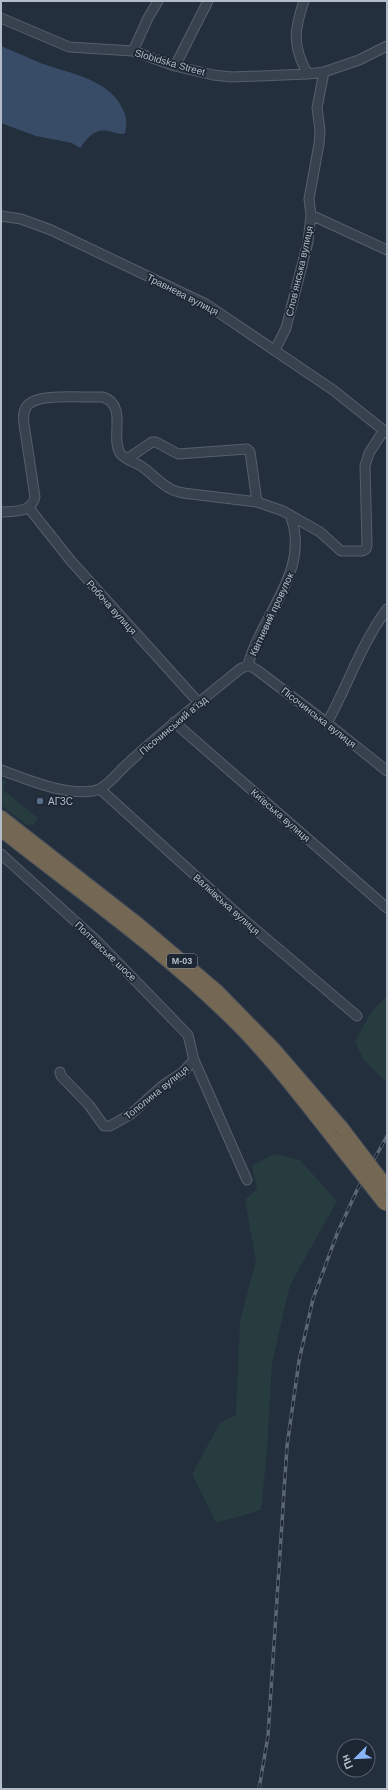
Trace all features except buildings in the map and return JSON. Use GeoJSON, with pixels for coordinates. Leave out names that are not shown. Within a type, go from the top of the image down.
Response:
{"type":"FeatureCollection","features":[{"type":"Feature","properties":{"kind":"highway","name":"М-03"},"geometry":{"type":"LineString","coordinates":[[1,817],[138,924],[217,991],[273,1048],[338,1133],[386,1206]]}},
{"type":"Feature","properties":{"kind":"highway","name":"М-03"},"geometry":{"type":"LineString","coordinates":[[1,830],[131,932],[211,999],[265,1054],[387,1187]]}},
{"type":"Feature","properties":{"kind":"street"},"geometry":{"type":"LineString","coordinates":[[133,51],[148,18],[158,1]]}},
{"type":"Feature","properties":{"kind":"street"},"geometry":{"type":"LineString","coordinates":[[175,66],[208,1]]}},
{"type":"Feature","properties":{"kind":"street"},"geometry":{"type":"LineString","coordinates":[[304,1],[298,20],[296,49],[308,74]]}},
{"type":"Feature","properties":{"kind":"street","name":"Slobidska Street"},"geometry":{"type":"LineString","coordinates":[[1,18],[69,47],[133,51],[175,66],[213,75],[232,77],[324,72],[359,60],[386,48]]}},
{"type":"Feature","properties":{"kind":"street","name":"Слов’янська вулиця"},"geometry":{"type":"LineString","coordinates":[[275,350],[286,328],[308,242],[311,215],[309,199],[319,144],[320,130],[317,108],[324,72]]}},
{"type":"Feature","properties":{"kind":"street"},"geometry":{"type":"LineString","coordinates":[[311,215],[387,250]]}},
{"type":"Feature","properties":{"kind":"street","name":"Травнева вулиця"},"geometry":{"type":"LineString","coordinates":[[1,216],[21,219],[51,230],[206,304],[334,391],[386,432]]}},
{"type":"Feature","properties":{"kind":"street"},"geometry":{"type":"LineString","coordinates":[[1,512],[28,508],[34,502],[35,490],[23,415],[27,406],[33,401],[43,398],[106,398],[116,409],[118,446],[120,453],[127,459],[142,467],[171,490],[257,502],[283,511],[320,532],[341,551],[362,551],[366,549],[365,466],[369,454],[386,432]]}},
{"type":"Feature","properties":{"kind":"street"},"geometry":{"type":"LineString","coordinates":[[127,459],[152,442],[156,442],[178,454],[247,449],[250,452],[257,502]]}},
{"type":"Feature","properties":{"kind":"street","name":"Робоча вулиця"},"geometry":{"type":"LineString","coordinates":[[28,508],[71,561],[199,703]]}},
{"type":"Feature","properties":{"kind":"street","name":"Квітневий провулок"},"geometry":{"type":"LineString","coordinates":[[248,665],[257,641],[292,570],[296,550],[296,537],[290,515]]}},
{"type":"Feature","properties":{"kind":"street"},"geometry":{"type":"LineString","coordinates":[[327,723],[343,694],[364,645],[387,610]]}},
{"type":"Feature","properties":{"kind":"street","name":"Пісочинський в’їзд"},"geometry":{"type":"LineString","coordinates":[[100,789],[174,722],[240,669],[248,665]]}},
{"type":"Feature","properties":{"kind":"street","name":"Пісочинська вулиця"},"geometry":{"type":"LineString","coordinates":[[248,665],[257,670],[327,723],[387,772]]}},
{"type":"Feature","properties":{"kind":"street","name":"Київська вулиця"},"geometry":{"type":"LineString","coordinates":[[174,722],[387,908]]}},
{"type":"Feature","properties":{"kind":"street"},"geometry":{"type":"LineString","coordinates":[[1,770],[47,786],[72,791],[100,789]]}},
{"type":"Feature","properties":{"kind":"street","name":"Валківська вулиця"},"geometry":{"type":"LineString","coordinates":[[100,789],[242,918],[357,1016]]}},
{"type":"Feature","properties":{"kind":"street","name":"Полтавське шосе"},"geometry":{"type":"LineString","coordinates":[[1,854],[96,940],[188,1035],[194,1060]]}},
{"type":"Feature","properties":{"kind":"street","name":"Тополина вулиця"},"geometry":{"type":"LineString","coordinates":[[60,1072],[61,1076],[89,1105],[100,1122],[104,1126],[110,1126],[131,1114],[162,1086],[183,1072],[194,1060],[247,1180]]}},
{"type":"Feature","properties":{"kind":"green space"},"geometry":{"type":"Polygon","coordinates":[[[1,780],[6,781],[3,790],[38,818],[34,825],[27,825],[1,805],[1,780]]]}},
{"type":"Feature","properties":{"kind":"green space"},"geometry":{"type":"Polygon","coordinates":[[[387,996],[387,1083],[363,1059],[355,1041],[372,1011],[387,996]]]}},
{"type":"Feature","properties":{"kind":"green space"},"geometry":{"type":"Polygon","coordinates":[[[274,1154],[300,1160],[337,1201],[290,1285],[272,1363],[267,1452],[261,1510],[216,1523],[192,1474],[220,1423],[236,1415],[240,1321],[256,1261],[245,1200],[257,1189],[252,1166],[274,1154]]]}},
{"type":"Feature","properties":{"kind":"water"},"geometry":{"type":"Polygon","coordinates":[[[1,46],[43,64],[78,75],[101,85],[118,101],[124,112],[126,117],[125,133],[120,134],[106,131],[97,132],[90,136],[80,148],[72,143],[36,136],[1,123],[1,46]]]}},
{"type":"Feature","properties":{"kind":"railway"},"geometry":{"type":"LineString","coordinates":[[259,1789],[268,1736],[287,1446],[299,1361],[313,1299],[337,1234],[357,1190],[387,1136]]}},
{"type":"Feature","properties":{"kind":"place","name":"АГЗС"},"geometry":{"type":"Point","coordinates":[40,801]}}]}
